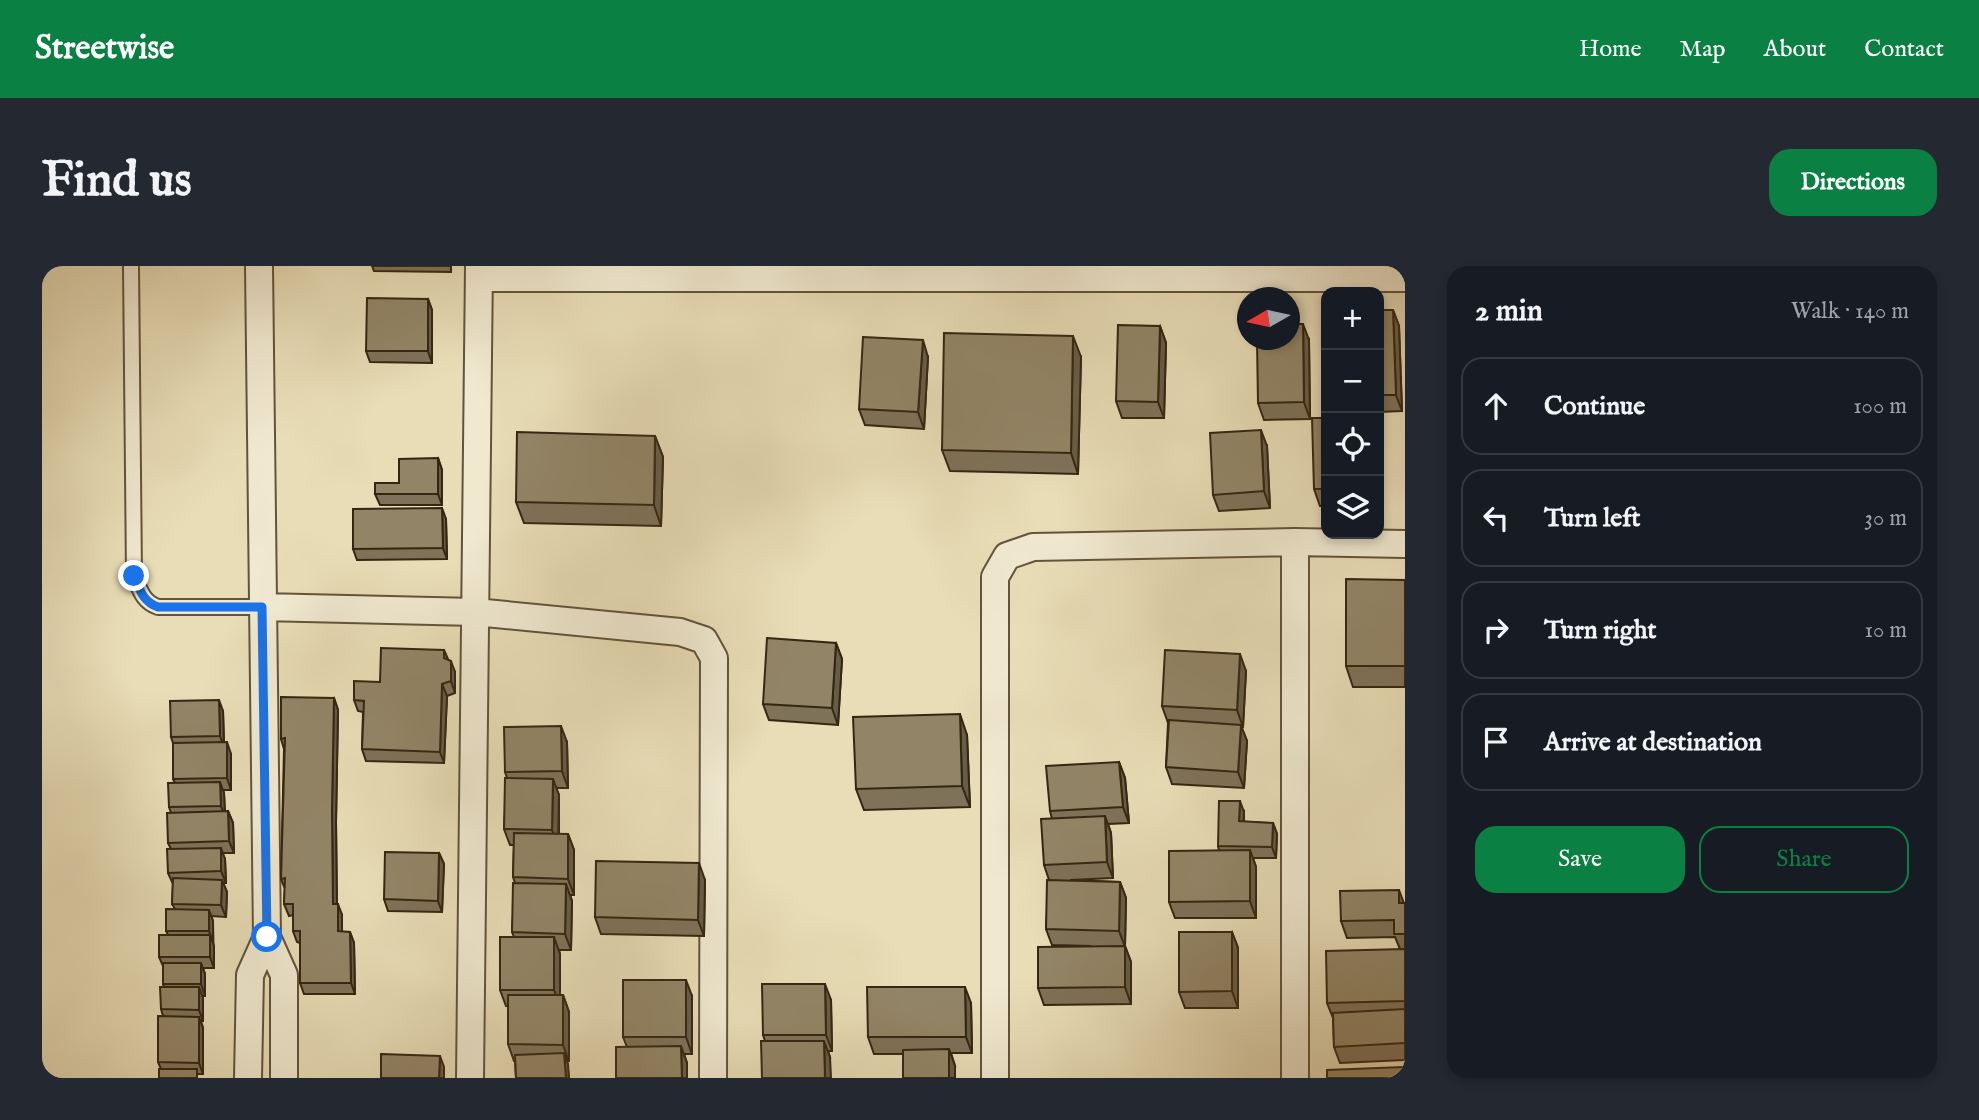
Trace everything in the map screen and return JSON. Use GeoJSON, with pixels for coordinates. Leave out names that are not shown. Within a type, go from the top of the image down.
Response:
{"type":"FeatureCollection","features":[{"type":"Feature","properties":{"kind":"street"},"geometry":{"type":"LineString","coordinates":[[259,266],[267,937],[284,975],[284,1078]]}},
{"type":"Feature","properties":{"kind":"street"},"geometry":{"type":"LineString","coordinates":[[470,1078],[479,272],[1335,272],[1405,278]]}},
{"type":"Feature","properties":{"kind":"street"},"geometry":{"type":"LineString","coordinates":[[995,1078],[995,577],[1007,556],[1033,547],[1295,542],[1405,544]]}},
{"type":"Feature","properties":{"kind":"street"},"geometry":{"type":"LineString","coordinates":[[1295,542],[1295,1078]]}},
{"type":"Feature","properties":{"kind":"street"},"geometry":{"type":"LineString","coordinates":[[262,607],[475,612],[680,632],[704,640],[714,658],[713,1078]]}},
{"type":"Feature","properties":{"kind":"street"},"geometry":{"type":"LineString","coordinates":[[248,1078],[250,975],[267,937]]}},
{"type":"Feature","properties":{"kind":"lane"},"geometry":{"type":"LineString","coordinates":[[131,266],[134,576],[142,596],[158,607],[262,607]]}},
{"type":"Feature","properties":{"kind":"building"},"geometry":{"type":"Polygon","coordinates":[[[367,298],[428,299],[428,351],[366,351],[367,298]]]}},
{"type":"Feature","properties":{"kind":"building"},"geometry":{"type":"Polygon","coordinates":[[[1384,310],[1393,310],[1396,395],[1384,395],[1384,310]]]}},
{"type":"Feature","properties":{"kind":"building"},"geometry":{"type":"Polygon","coordinates":[[[1300,324],[1303,324],[1304,402],[1258,403],[1257,350],[1300,350],[1300,324]]]}},
{"type":"Feature","properties":{"kind":"building"},"geometry":{"type":"Polygon","coordinates":[[[1118,325],[1160,326],[1158,402],[1116,401],[1118,325]]]}},
{"type":"Feature","properties":{"kind":"building"},"geometry":{"type":"Polygon","coordinates":[[[944,333],[1073,336],[1071,453],[942,450],[944,333]]]}},
{"type":"Feature","properties":{"kind":"building"},"geometry":{"type":"Polygon","coordinates":[[[863,337],[923,340],[918,412],[859,409],[863,337]]]}},
{"type":"Feature","properties":{"kind":"building"},"geometry":{"type":"Polygon","coordinates":[[[1312,418],[1321,418],[1321,489],[1314,489],[1312,418]]]}},
{"type":"Feature","properties":{"kind":"building"},"geometry":{"type":"Polygon","coordinates":[[[1261,430],[1264,491],[1213,495],[1210,433],[1261,430]]]}},
{"type":"Feature","properties":{"kind":"building"},"geometry":{"type":"Polygon","coordinates":[[[517,432],[655,436],[654,505],[516,502],[517,432]]]}},
{"type":"Feature","properties":{"kind":"building"},"geometry":{"type":"Polygon","coordinates":[[[438,458],[438,494],[375,494],[375,483],[399,483],[399,459],[438,458]]]}},
{"type":"Feature","properties":{"kind":"building"},"geometry":{"type":"Polygon","coordinates":[[[442,508],[443,548],[353,549],[353,509],[442,508]]]}},
{"type":"Feature","properties":{"kind":"building"},"geometry":{"type":"Polygon","coordinates":[[[1346,579],[1405,580],[1405,666],[1346,666],[1346,579]]]}},
{"type":"Feature","properties":{"kind":"building"},"geometry":{"type":"Polygon","coordinates":[[[767,638],[836,643],[832,708],[763,704],[767,638]]]}},
{"type":"Feature","properties":{"kind":"building"},"geometry":{"type":"Polygon","coordinates":[[[381,648],[444,650],[444,658],[451,661],[451,681],[442,684],[440,752],[362,749],[364,701],[354,700],[354,681],[380,682],[381,648]]]}},
{"type":"Feature","properties":{"kind":"building"},"geometry":{"type":"Polygon","coordinates":[[[1165,650],[1240,654],[1237,710],[1162,706],[1165,650]]]}},
{"type":"Feature","properties":{"kind":"building"},"geometry":{"type":"Polygon","coordinates":[[[281,697],[334,698],[333,904],[338,904],[338,931],[350,932],[351,983],[300,983],[300,931],[293,931],[293,904],[284,904],[285,878],[281,879],[285,738],[281,739],[281,697]]]}},
{"type":"Feature","properties":{"kind":"building"},"geometry":{"type":"Polygon","coordinates":[[[219,700],[220,736],[171,737],[170,701],[219,700]]]}},
{"type":"Feature","properties":{"kind":"building"},"geometry":{"type":"Polygon","coordinates":[[[960,714],[962,786],[856,789],[853,717],[960,714]]]}},
{"type":"Feature","properties":{"kind":"building"},"geometry":{"type":"Polygon","coordinates":[[[1169,720],[1241,725],[1238,772],[1166,767],[1169,720]]]}},
{"type":"Feature","properties":{"kind":"building"},"geometry":{"type":"Polygon","coordinates":[[[561,726],[562,771],[505,772],[504,727],[561,726]]]}},
{"type":"Feature","properties":{"kind":"building"},"geometry":{"type":"Polygon","coordinates":[[[227,742],[227,778],[173,779],[173,743],[227,742]]]}},
{"type":"Feature","properties":{"kind":"building"},"geometry":{"type":"Polygon","coordinates":[[[1119,762],[1123,807],[1050,811],[1046,766],[1119,762]]]}},
{"type":"Feature","properties":{"kind":"building"},"geometry":{"type":"Polygon","coordinates":[[[505,778],[553,779],[552,830],[504,829],[505,778]]]}},
{"type":"Feature","properties":{"kind":"building"},"geometry":{"type":"Polygon","coordinates":[[[220,782],[221,806],[169,807],[168,783],[220,782]]]}},
{"type":"Feature","properties":{"kind":"building"},"geometry":{"type":"Polygon","coordinates":[[[1219,801],[1240,801],[1239,821],[1273,823],[1272,847],[1218,846],[1219,801]]]}},
{"type":"Feature","properties":{"kind":"building"},"geometry":{"type":"Polygon","coordinates":[[[228,811],[229,841],[168,843],[167,813],[228,811]]]}},
{"type":"Feature","properties":{"kind":"building"},"geometry":{"type":"Polygon","coordinates":[[[1105,816],[1107,862],[1044,865],[1041,819],[1105,816]]]}},
{"type":"Feature","properties":{"kind":"building"},"geometry":{"type":"Polygon","coordinates":[[[514,833],[568,834],[568,879],[513,877],[514,833]]]}},
{"type":"Feature","properties":{"kind":"building"},"geometry":{"type":"Polygon","coordinates":[[[221,848],[221,871],[168,873],[167,849],[221,848]]]}},
{"type":"Feature","properties":{"kind":"building"},"geometry":{"type":"Polygon","coordinates":[[[1250,850],[1250,901],[1169,902],[1169,851],[1250,850]]]}},
{"type":"Feature","properties":{"kind":"building"},"geometry":{"type":"Polygon","coordinates":[[[385,852],[439,853],[438,901],[384,899],[385,852]]]}},
{"type":"Feature","properties":{"kind":"building"},"geometry":{"type":"Polygon","coordinates":[[[596,861],[699,863],[698,920],[595,917],[596,861]]]}},
{"type":"Feature","properties":{"kind":"building"},"geometry":{"type":"Polygon","coordinates":[[[173,878],[222,880],[221,905],[172,904],[173,878]]]}},
{"type":"Feature","properties":{"kind":"building"},"geometry":{"type":"Polygon","coordinates":[[[1047,880],[1120,882],[1119,931],[1046,929],[1047,880]]]}},
{"type":"Feature","properties":{"kind":"building"},"geometry":{"type":"Polygon","coordinates":[[[513,883],[566,884],[565,934],[512,932],[513,883]]]}},
{"type":"Feature","properties":{"kind":"building"},"geometry":{"type":"Polygon","coordinates":[[[1399,890],[1399,903],[1405,903],[1405,934],[1394,934],[1394,920],[1341,921],[1340,891],[1399,890]]]}},
{"type":"Feature","properties":{"kind":"building"},"geometry":{"type":"Polygon","coordinates":[[[166,909],[209,910],[209,931],[166,931],[166,909]]]}},
{"type":"Feature","properties":{"kind":"building"},"geometry":{"type":"Polygon","coordinates":[[[1179,932],[1232,932],[1232,991],[1179,992],[1179,932]]]}},
{"type":"Feature","properties":{"kind":"building"},"geometry":{"type":"Polygon","coordinates":[[[159,935],[210,935],[210,957],[159,957],[159,935]]]}},
{"type":"Feature","properties":{"kind":"building"},"geometry":{"type":"Polygon","coordinates":[[[500,937],[554,937],[554,990],[500,990],[500,937]]]}},
{"type":"Feature","properties":{"kind":"building"},"geometry":{"type":"Polygon","coordinates":[[[1125,946],[1125,987],[1038,988],[1038,947],[1125,946]]]}},
{"type":"Feature","properties":{"kind":"building"},"geometry":{"type":"Polygon","coordinates":[[[1405,949],[1405,1001],[1327,1003],[1326,951],[1405,949]]]}},
{"type":"Feature","properties":{"kind":"building"},"geometry":{"type":"Polygon","coordinates":[[[163,963],[201,963],[201,984],[163,984],[163,963]]]}},
{"type":"Feature","properties":{"kind":"building"},"geometry":{"type":"Polygon","coordinates":[[[623,980],[686,980],[686,1037],[623,1037],[623,980]]]}},
{"type":"Feature","properties":{"kind":"building"},"geometry":{"type":"Polygon","coordinates":[[[762,984],[825,984],[826,1035],[763,1035],[762,984]]]}},
{"type":"Feature","properties":{"kind":"building"},"geometry":{"type":"Polygon","coordinates":[[[160,987],[199,987],[199,1010],[161,1009],[160,987]]]}},
{"type":"Feature","properties":{"kind":"building"},"geometry":{"type":"Polygon","coordinates":[[[867,987],[965,987],[966,1037],[868,1037],[867,987]]]}},
{"type":"Feature","properties":{"kind":"building"},"geometry":{"type":"Polygon","coordinates":[[[508,995],[563,995],[563,1045],[508,1044],[508,995]]]}},
{"type":"Feature","properties":{"kind":"building"},"geometry":{"type":"Polygon","coordinates":[[[1405,1009],[1405,1043],[1334,1047],[1333,1013],[1405,1009]]]}},
{"type":"Feature","properties":{"kind":"building"},"geometry":{"type":"Polygon","coordinates":[[[158,1016],[199,1017],[199,1063],[158,1062],[158,1016]]]}},
{"type":"Feature","properties":{"kind":"building"},"geometry":{"type":"Polygon","coordinates":[[[761,1041],[824,1041],[825,1078],[762,1078],[761,1041]]]}},
{"type":"Feature","properties":{"kind":"building"},"geometry":{"type":"Polygon","coordinates":[[[681,1046],[682,1078],[616,1078],[616,1047],[681,1046]]]}},
{"type":"Feature","properties":{"kind":"building"},"geometry":{"type":"Polygon","coordinates":[[[949,1049],[949,1078],[903,1078],[903,1050],[949,1049]]]}},
{"type":"Feature","properties":{"kind":"building"},"geometry":{"type":"Polygon","coordinates":[[[564,1053],[566,1078],[516,1078],[515,1055],[564,1053]]]}},
{"type":"Feature","properties":{"kind":"building"},"geometry":{"type":"Polygon","coordinates":[[[381,1054],[440,1056],[439,1078],[381,1078],[381,1054]]]}},
{"type":"Feature","properties":{"kind":"building"},"geometry":{"type":"Polygon","coordinates":[[[1403,1067],[1403,1078],[1327,1078],[1327,1070],[1403,1067]]]}},
{"type":"Feature","properties":{"kind":"building"},"geometry":{"type":"Polygon","coordinates":[[[159,1069],[197,1069],[197,1078],[159,1078],[159,1069]]]}},
{"type":"Feature","properties":{"kind":"route"},"geometry":{"type":"LineString","coordinates":[[134,576],[142,596],[158,607],[262,607],[267,937]]}}]}
